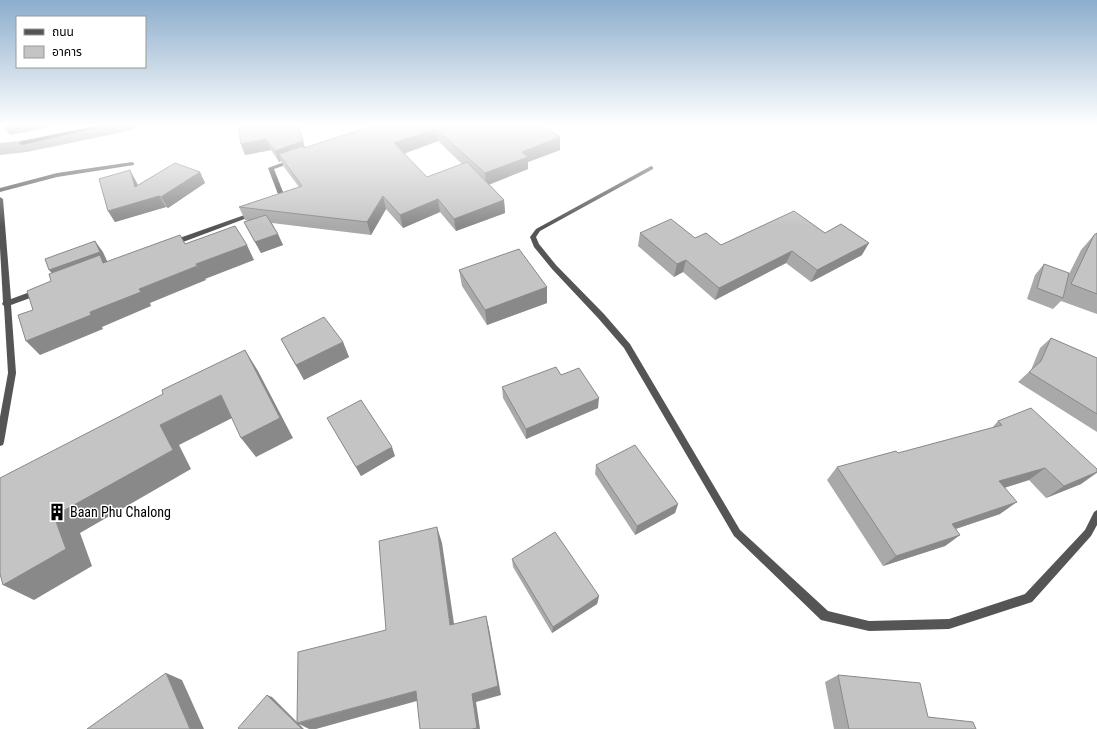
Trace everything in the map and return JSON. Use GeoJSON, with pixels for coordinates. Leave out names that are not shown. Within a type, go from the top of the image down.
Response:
{"type":"FeatureCollection","features":[{"type":"Feature","properties":{"kind":"street"},"geometry":{"type":"LineString","coordinates":[[277,205],[284,202],[271,168],[297,159]]}},
{"type":"Feature","properties":{"kind":"street"},"geometry":{"type":"LineString","coordinates":[[0,190],[57,175],[132,164]]}},
{"type":"Feature","properties":{"kind":"street"},"geometry":{"type":"LineString","coordinates":[[651,168],[538,230],[533,237],[536,245],[554,267],[602,316],[627,346],[737,533],[826,616],[869,626],[949,624],[1028,598],[1088,533],[1097,515]]}},
{"type":"Feature","properties":{"kind":"street"},"geometry":{"type":"LineString","coordinates":[[0,199],[6,304],[12,373],[0,442]]}},
{"type":"Feature","properties":{"kind":"street"},"geometry":{"type":"LineString","coordinates":[[164,246],[262,210]]}},
{"type":"Feature","properties":{"kind":"street"},"geometry":{"type":"LineString","coordinates":[[6,304],[44,290]]}},
{"type":"Feature","properties":{"kind":"building"},"geometry":{"type":"Polygon","coordinates":[[[283,159],[410,159],[427,177],[467,162],[504,200],[454,219],[438,199],[400,215],[383,196],[367,222],[239,207],[302,186],[283,159]]]}},
{"type":"Feature","properties":{"kind":"building"},"geometry":{"type":"Polygon","coordinates":[[[469,159],[523,159],[485,173],[469,159]]]}},
{"type":"Feature","properties":{"kind":"building"},"geometry":{"type":"Polygon","coordinates":[[[175,163],[200,172],[161,197],[159,196],[108,211],[99,179],[130,170],[135,187],[175,163]]]}},
{"type":"Feature","properties":{"kind":"building"},"geometry":{"type":"Polygon","coordinates":[[[794,211],[825,233],[841,224],[869,243],[817,270],[792,251],[719,288],[686,260],[677,264],[640,233],[671,219],[695,238],[706,233],[721,245],[794,211]]]}},
{"type":"Feature","properties":{"kind":"building"},"geometry":{"type":"Polygon","coordinates":[[[266,215],[278,234],[255,242],[244,222],[266,215]]]}},
{"type":"Feature","properties":{"kind":"building"},"geometry":{"type":"Polygon","coordinates":[[[235,226],[247,245],[196,264],[197,266],[139,289],[141,292],[90,312],[91,315],[26,341],[18,315],[33,310],[27,291],[51,281],[49,274],[100,255],[103,263],[180,235],[185,244],[235,226]]]}},
{"type":"Feature","properties":{"kind":"building"},"geometry":{"type":"Polygon","coordinates":[[[1097,233],[1097,294],[1071,284],[1094,235],[1097,233]]]}},
{"type":"Feature","properties":{"kind":"building"},"geometry":{"type":"Polygon","coordinates":[[[95,241],[100,252],[49,270],[45,259],[95,241]]]}},
{"type":"Feature","properties":{"kind":"building"},"geometry":{"type":"Polygon","coordinates":[[[519,249],[547,287],[485,310],[459,270],[519,249]]]}},
{"type":"Feature","properties":{"kind":"building"},"geometry":{"type":"Polygon","coordinates":[[[1044,264],[1069,273],[1063,298],[1037,288],[1044,264]]]}},
{"type":"Feature","properties":{"kind":"building"},"geometry":{"type":"Polygon","coordinates":[[[324,317],[343,342],[296,365],[281,339],[324,317]]]}},
{"type":"Feature","properties":{"kind":"building"},"geometry":{"type":"Polygon","coordinates":[[[1051,338],[1097,358],[1097,414],[1029,372],[1041,361],[1051,338]]]}},
{"type":"Feature","properties":{"kind":"building"},"geometry":{"type":"Polygon","coordinates":[[[245,350],[280,418],[241,438],[221,395],[160,425],[173,450],[54,516],[66,549],[3,585],[0,574],[0,478],[163,394],[162,390],[245,350]]]}},
{"type":"Feature","properties":{"kind":"building"},"geometry":{"type":"Polygon","coordinates":[[[556,367],[561,375],[579,368],[599,398],[526,429],[502,387],[556,367]]]}},
{"type":"Feature","properties":{"kind":"building"},"geometry":{"type":"Polygon","coordinates":[[[361,400],[392,447],[356,467],[327,418],[361,400]]]}},
{"type":"Feature","properties":{"kind":"building"},"geometry":{"type":"Polygon","coordinates":[[[1031,408],[1097,469],[1097,472],[1064,486],[1045,468],[999,481],[1017,502],[952,524],[960,535],[896,556],[837,467],[896,451],[898,453],[1002,425],[998,421],[1031,408]]]}},
{"type":"Feature","properties":{"kind":"building"},"geometry":{"type":"Polygon","coordinates":[[[635,445],[678,504],[637,526],[596,465],[635,445]]]}},
{"type":"Feature","properties":{"kind":"building"},"geometry":{"type":"Polygon","coordinates":[[[437,527],[450,625],[486,616],[498,686],[472,694],[477,728],[420,729],[416,691],[297,723],[298,652],[386,630],[379,541],[437,527]]]}},
{"type":"Feature","properties":{"kind":"building"},"geometry":{"type":"Polygon","coordinates":[[[555,532],[599,596],[553,627],[512,559],[555,532]]]}},
{"type":"Feature","properties":{"kind":"building"},"geometry":{"type":"Polygon","coordinates":[[[166,673],[190,729],[87,729],[166,673]]]}},
{"type":"Feature","properties":{"kind":"building"},"geometry":{"type":"Polygon","coordinates":[[[838,675],[920,683],[928,717],[973,722],[976,729],[849,729],[838,675]]]}},
{"type":"Feature","properties":{"kind":"building"},"geometry":{"type":"Polygon","coordinates":[[[267,695],[302,729],[239,729],[238,728],[267,695]]]}},
{"type":"Feature","properties":{"kind":"place","name":"Baan Phu Chalong"},"geometry":{"type":"Point","coordinates":[57,512]}}]}
